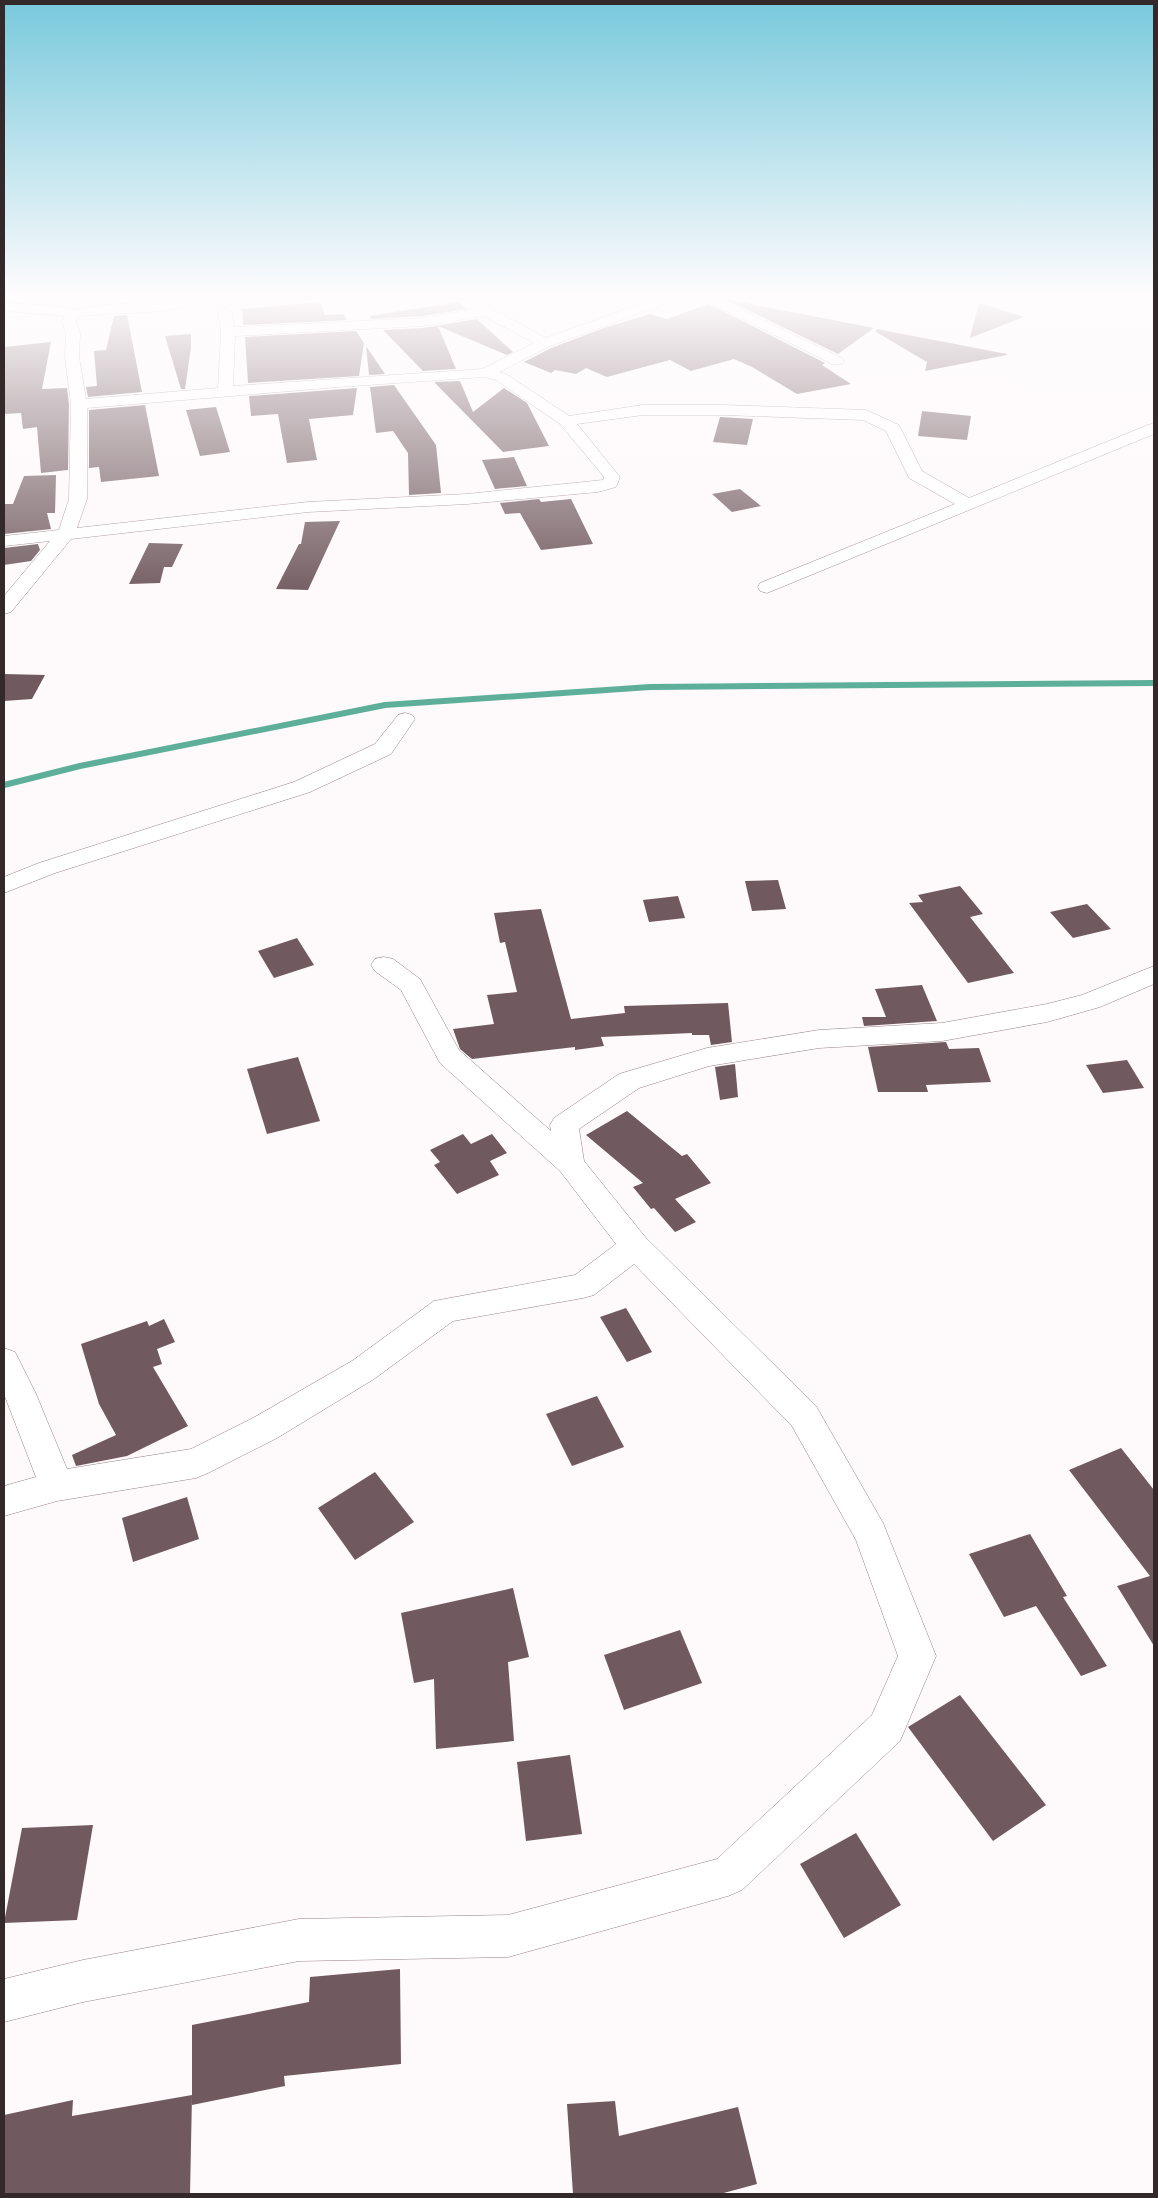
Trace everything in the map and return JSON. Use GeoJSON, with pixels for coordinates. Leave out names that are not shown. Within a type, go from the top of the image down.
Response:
{"type":"FeatureCollection","features":[{"type":"Feature","properties":{"kind":"street"},"geometry":{"type":"LineString","coordinates":[[4,608],[67,534],[78,499],[78,400]]}},
{"type":"Feature","properties":{"kind":"street"},"geometry":{"type":"LineString","coordinates":[[79,404],[129,400]]}},
{"type":"Feature","properties":{"kind":"street"},"geometry":{"type":"LineString","coordinates":[[4,541],[308,507],[467,499],[598,487],[610,483],[612,477],[566,421],[534,400]]}},
{"type":"Feature","properties":{"kind":"street"},"geometry":{"type":"LineString","coordinates":[[566,421],[643,410],[724,410],[866,415],[893,428],[915,474],[968,504]]}},
{"type":"Feature","properties":{"kind":"street"},"geometry":{"type":"LineString","coordinates":[[766,587],[1154,428]]}},
{"type":"Feature","properties":{"kind":"street"},"geometry":{"type":"LineString","coordinates":[[4,886],[47,868],[302,787],[383,749],[404,719]]}},
{"type":"Feature","properties":{"kind":"street"},"geometry":{"type":"LineString","coordinates":[[4,2000],[83,1982],[299,1940],[508,1936],[728,1876],[886,1728],[917,1656],[871,1534],[804,1416],[635,1246],[570,1164],[449,1056],[411,985],[384,965]]}},
{"type":"Feature","properties":{"kind":"street"},"geometry":{"type":"LineString","coordinates":[[570,1164],[564,1125],[629,1081],[707,1057],[819,1039],[942,1032],[1048,1013],[1091,1001],[1154,974]]}},
{"type":"Feature","properties":{"kind":"street"},"geometry":{"type":"LineString","coordinates":[[4,1501],[57,1486],[196,1464],[265,1428],[363,1370],[445,1310],[583,1286],[635,1246]]}},
{"type":"Feature","properties":{"kind":"street"},"geometry":{"type":"LineString","coordinates":[[4,1361],[20,1394],[57,1486]]}},
{"type":"Feature","properties":{"kind":"building"},"geometry":{"type":"Polygon","coordinates":[[[4,400],[68,400],[68,470],[41,473],[37,427],[23,429],[21,413],[4,414],[4,400]]]}},
{"type":"Feature","properties":{"kind":"building"},"geometry":{"type":"Polygon","coordinates":[[[249,400],[355,400],[353,415],[309,419],[317,460],[287,463],[278,414],[251,416],[249,400]]]}},
{"type":"Feature","properties":{"kind":"building"},"geometry":{"type":"Polygon","coordinates":[[[372,400],[404,400],[436,445],[441,493],[409,495],[408,453],[393,431],[376,433],[372,400]]]}},
{"type":"Feature","properties":{"kind":"building"},"geometry":{"type":"Polygon","coordinates":[[[451,400],[468,400],[473,412],[489,400],[522,400],[527,403],[549,446],[503,452],[451,400]]]}},
{"type":"Feature","properties":{"kind":"building"},"geometry":{"type":"Polygon","coordinates":[[[145,405],[159,476],[101,482],[99,467],[89,468],[89,410],[145,405]]]}},
{"type":"Feature","properties":{"kind":"building"},"geometry":{"type":"Polygon","coordinates":[[[216,407],[230,452],[200,456],[186,410],[216,407]]]}},
{"type":"Feature","properties":{"kind":"building"},"geometry":{"type":"Polygon","coordinates":[[[922,411],[971,416],[967,440],[918,436],[922,411]]]}},
{"type":"Feature","properties":{"kind":"building"},"geometry":{"type":"Polygon","coordinates":[[[720,417],[753,419],[747,445],[713,442],[720,417]]]}},
{"type":"Feature","properties":{"kind":"building"},"geometry":{"type":"Polygon","coordinates":[[[514,457],[527,486],[495,489],[482,460],[514,457]]]}},
{"type":"Feature","properties":{"kind":"building"},"geometry":{"type":"Polygon","coordinates":[[[56,475],[55,513],[47,513],[51,529],[4,534],[4,504],[13,504],[24,476],[56,475]]]}},
{"type":"Feature","properties":{"kind":"building"},"geometry":{"type":"Polygon","coordinates":[[[740,489],[761,506],[732,512],[712,494],[740,489]]]}},
{"type":"Feature","properties":{"kind":"building"},"geometry":{"type":"Polygon","coordinates":[[[539,499],[541,502],[571,499],[593,544],[541,550],[520,513],[505,514],[500,503],[539,499]]]}},
{"type":"Feature","properties":{"kind":"building"},"geometry":{"type":"Polygon","coordinates":[[[340,521],[308,590],[276,589],[299,544],[301,544],[305,522],[340,521]]]}},
{"type":"Feature","properties":{"kind":"building"},"geometry":{"type":"Polygon","coordinates":[[[149,543],[183,544],[172,567],[164,567],[160,583],[129,584],[149,543]]]}},
{"type":"Feature","properties":{"kind":"building"},"geometry":{"type":"Polygon","coordinates":[[[38,544],[40,550],[31,561],[4,565],[4,548],[38,544]]]}},
{"type":"Feature","properties":{"kind":"building"},"geometry":{"type":"Polygon","coordinates":[[[4,674],[45,675],[32,699],[4,701],[4,674]]]}},
{"type":"Feature","properties":{"kind":"building"},"geometry":{"type":"Polygon","coordinates":[[[778,880],[786,909],[752,911],[745,881],[778,880]]]}},
{"type":"Feature","properties":{"kind":"building"},"geometry":{"type":"Polygon","coordinates":[[[960,886],[983,914],[970,917],[1014,973],[968,983],[909,903],[923,902],[918,895],[960,886]]]}},
{"type":"Feature","properties":{"kind":"building"},"geometry":{"type":"Polygon","coordinates":[[[678,896],[685,918],[649,922],[643,900],[678,896]]]}},
{"type":"Feature","properties":{"kind":"building"},"geometry":{"type":"Polygon","coordinates":[[[1087,904],[1111,929],[1073,938],[1050,912],[1087,904]]]}},
{"type":"Feature","properties":{"kind":"building"},"geometry":{"type":"Polygon","coordinates":[[[541,909],[571,1019],[625,1013],[624,1006],[728,1003],[732,1042],[711,1045],[709,1035],[692,1035],[692,1033],[601,1037],[604,1046],[575,1050],[575,1047],[472,1059],[460,1049],[453,1029],[494,1024],[487,995],[517,992],[505,942],[500,943],[494,913],[541,909]]]}},
{"type":"Feature","properties":{"kind":"building"},"geometry":{"type":"Polygon","coordinates":[[[297,938],[314,965],[274,978],[258,951],[297,938]]]}},
{"type":"Feature","properties":{"kind":"building"},"geometry":{"type":"Polygon","coordinates":[[[922,985],[937,1021],[864,1026],[862,1017],[886,1017],[875,989],[922,985]]]}},
{"type":"Feature","properties":{"kind":"building"},"geometry":{"type":"Polygon","coordinates":[[[946,1042],[949,1049],[979,1048],[991,1082],[926,1085],[928,1092],[878,1092],[868,1047],[946,1042]]]}},
{"type":"Feature","properties":{"kind":"building"},"geometry":{"type":"Polygon","coordinates":[[[298,1057],[320,1121],[267,1134],[247,1069],[298,1057]]]}},
{"type":"Feature","properties":{"kind":"building"},"geometry":{"type":"Polygon","coordinates":[[[1127,1060],[1144,1088],[1103,1093],[1086,1065],[1127,1060]]]}},
{"type":"Feature","properties":{"kind":"building"},"geometry":{"type":"Polygon","coordinates":[[[735,1064],[738,1097],[720,1100],[715,1067],[735,1064]]]}},
{"type":"Feature","properties":{"kind":"building"},"geometry":{"type":"Polygon","coordinates":[[[627,1111],[682,1156],[687,1154],[711,1183],[675,1199],[696,1222],[675,1232],[654,1208],[651,1209],[633,1187],[643,1183],[586,1135],[627,1111]]]}},
{"type":"Feature","properties":{"kind":"building"},"geometry":{"type":"Polygon","coordinates":[[[463,1134],[471,1144],[492,1134],[507,1153],[490,1161],[499,1175],[457,1194],[434,1165],[440,1162],[430,1150],[463,1134]]]}},
{"type":"Feature","properties":{"kind":"building"},"geometry":{"type":"Polygon","coordinates":[[[626,1308],[652,1352],[627,1362],[600,1317],[626,1308]]]}},
{"type":"Feature","properties":{"kind":"building"},"geometry":{"type":"Polygon","coordinates":[[[164,1319],[175,1342],[157,1349],[162,1364],[153,1367],[188,1426],[127,1456],[76,1466],[72,1455],[116,1435],[99,1404],[81,1344],[147,1321],[149,1326],[164,1319]]]}},
{"type":"Feature","properties":{"kind":"building"},"geometry":{"type":"Polygon","coordinates":[[[597,1396],[624,1447],[572,1466],[546,1414],[597,1396]]]}},
{"type":"Feature","properties":{"kind":"building"},"geometry":{"type":"Polygon","coordinates":[[[1121,1448],[1154,1490],[1154,1646],[1117,1586],[1150,1576],[1069,1470],[1121,1448]]]}},
{"type":"Feature","properties":{"kind":"building"},"geometry":{"type":"Polygon","coordinates":[[[375,1472],[414,1522],[355,1560],[318,1508],[375,1472]]]}},
{"type":"Feature","properties":{"kind":"building"},"geometry":{"type":"Polygon","coordinates":[[[187,1497],[199,1539],[133,1562],[122,1518],[187,1497]]]}},
{"type":"Feature","properties":{"kind":"building"},"geometry":{"type":"Polygon","coordinates":[[[1030,1534],[1067,1596],[1063,1597],[1107,1666],[1081,1676],[1036,1606],[1004,1617],[969,1554],[1030,1534]]]}},
{"type":"Feature","properties":{"kind":"building"},"geometry":{"type":"Polygon","coordinates":[[[513,1588],[529,1657],[508,1662],[514,1741],[436,1749],[434,1679],[414,1683],[401,1613],[513,1588]]]}},
{"type":"Feature","properties":{"kind":"building"},"geometry":{"type":"Polygon","coordinates":[[[680,1630],[702,1683],[624,1710],[604,1655],[680,1630]]]}},
{"type":"Feature","properties":{"kind":"building"},"geometry":{"type":"Polygon","coordinates":[[[960,1695],[1046,1805],[993,1841],[908,1727],[960,1695]]]}},
{"type":"Feature","properties":{"kind":"building"},"geometry":{"type":"Polygon","coordinates":[[[570,1755],[582,1834],[526,1841],[517,1762],[570,1755]]]}},
{"type":"Feature","properties":{"kind":"building"},"geometry":{"type":"Polygon","coordinates":[[[93,1825],[77,1920],[4,1923],[22,1828],[93,1825]]]}},
{"type":"Feature","properties":{"kind":"building"},"geometry":{"type":"Polygon","coordinates":[[[856,1833],[901,1905],[844,1938],[800,1864],[856,1833]]]}},
{"type":"Feature","properties":{"kind":"building"},"geometry":{"type":"Polygon","coordinates":[[[400,1969],[401,2064],[284,2076],[285,2086],[192,2105],[192,2025],[309,2002],[310,1977],[400,1969]]]}},
{"type":"Feature","properties":{"kind":"building"},"geometry":{"type":"Polygon","coordinates":[[[192,2095],[190,2194],[4,2194],[4,2115],[73,2100],[72,2116],[192,2095]]]}},
{"type":"Feature","properties":{"kind":"building"},"geometry":{"type":"Polygon","coordinates":[[[615,2101],[619,2136],[738,2107],[757,2184],[720,2194],[573,2194],[567,2104],[615,2101]]]}},
{"type":"Feature","properties":{"kind":"waterway"},"geometry":{"type":"LineString","coordinates":[[4,785],[80,766],[385,705],[650,687],[1154,683]]}}]}
